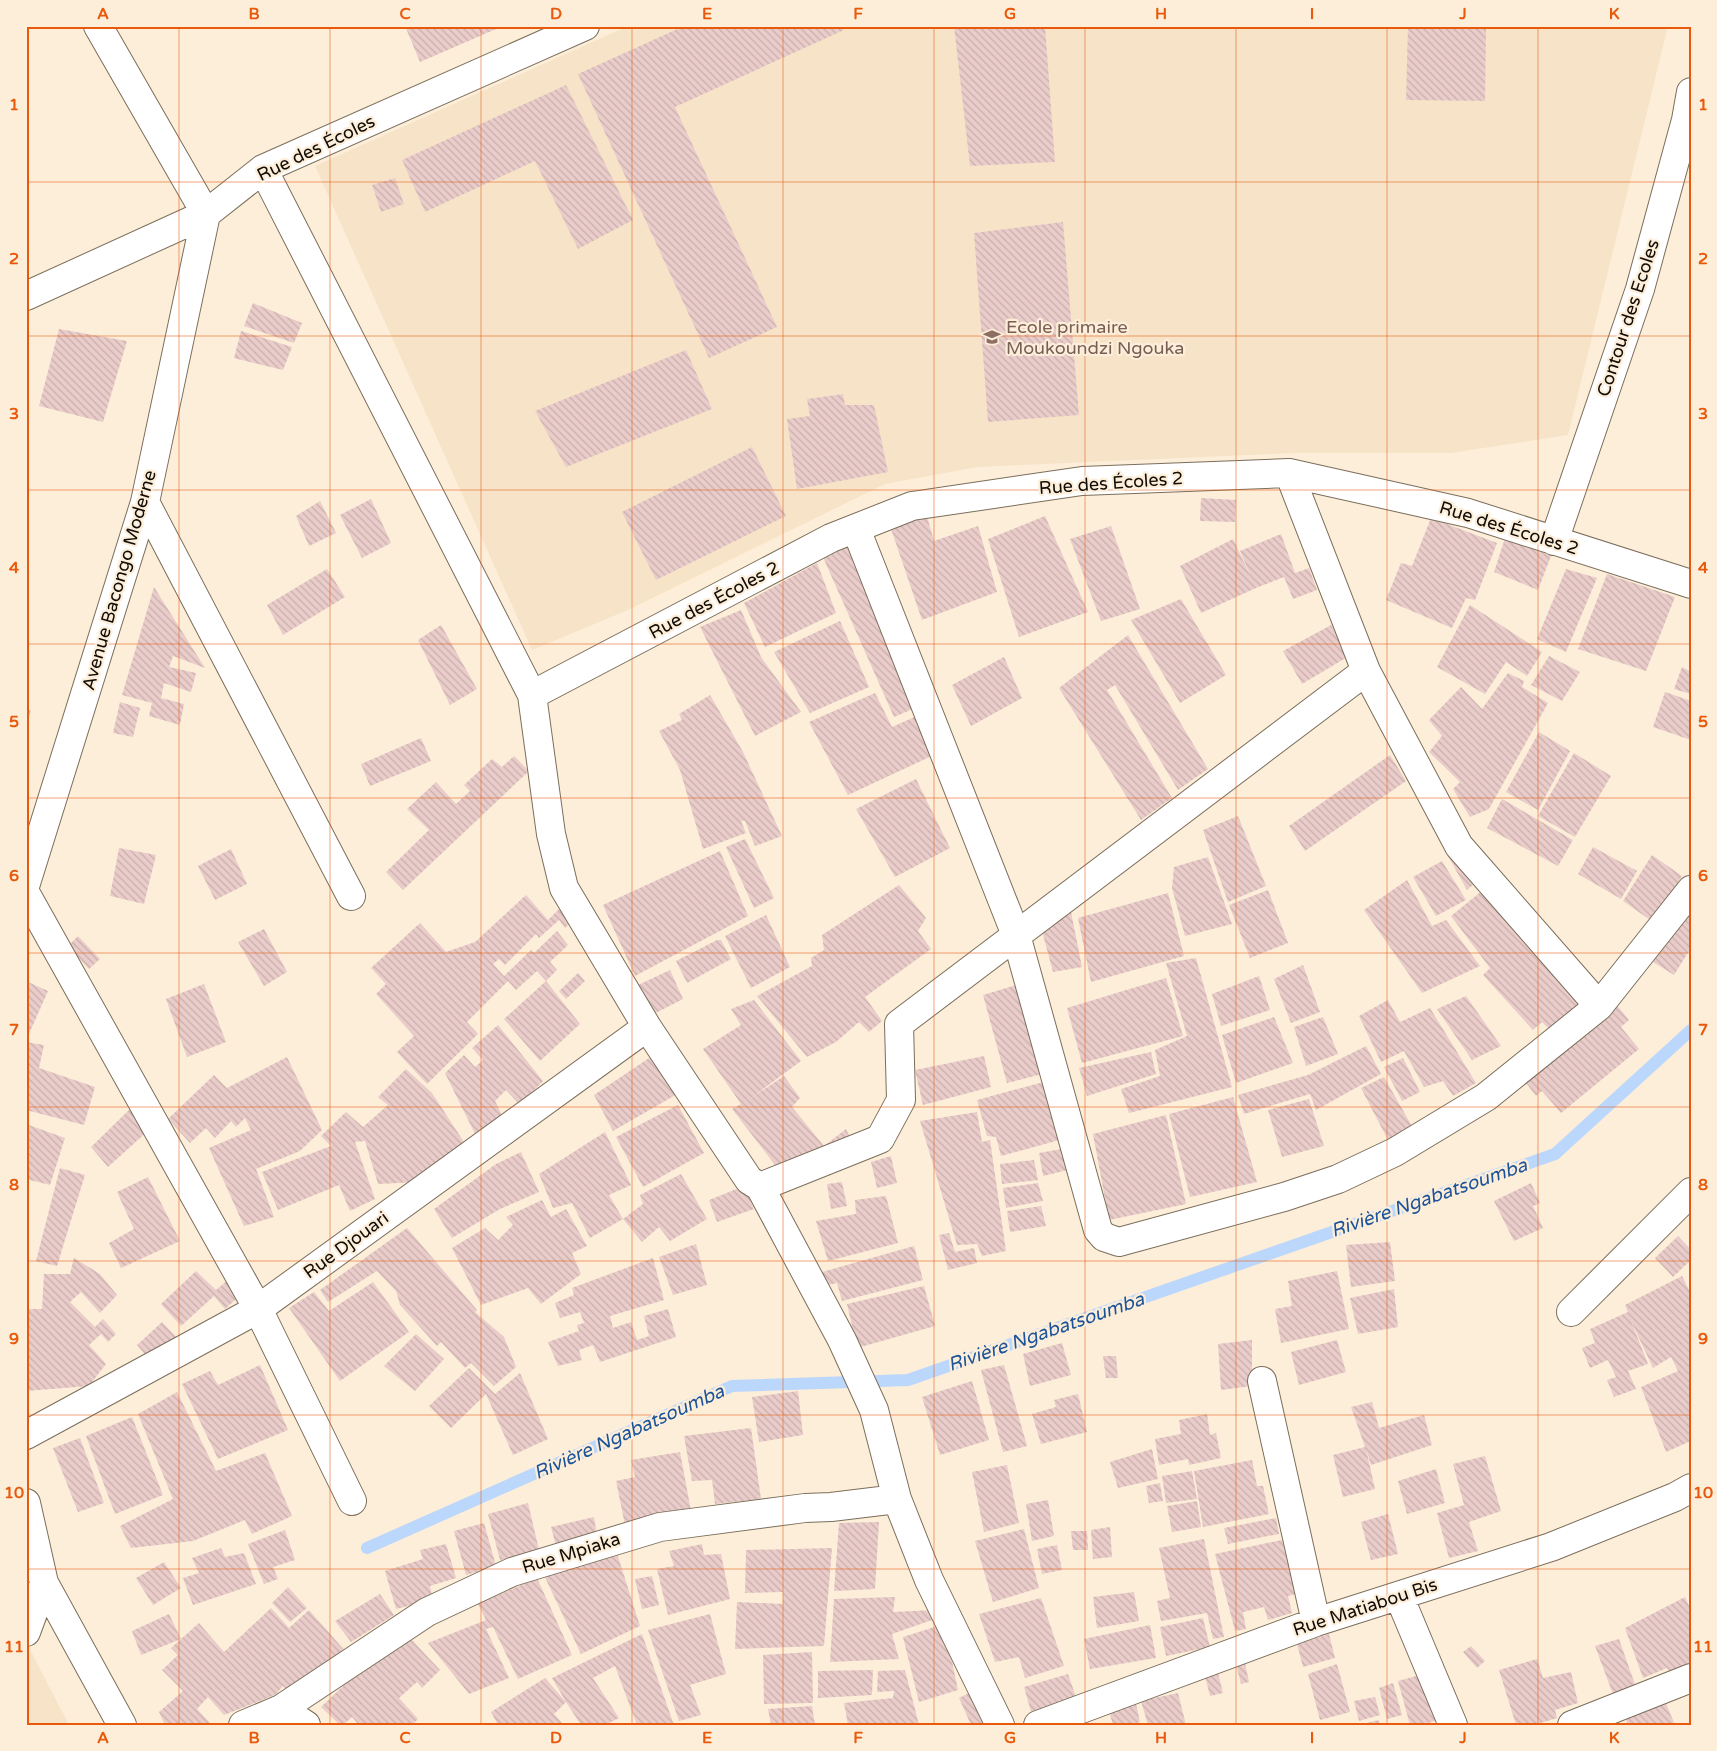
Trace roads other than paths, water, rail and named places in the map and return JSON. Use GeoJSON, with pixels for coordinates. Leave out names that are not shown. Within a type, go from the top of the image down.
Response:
{"type":"FeatureCollection","features":[{"type":"Feature","properties":{"kind":"street"},"geometry":{"type":"LineString","coordinates":[[98,26],[206,214]]}},
{"type":"Feature","properties":{"kind":"street","name":"Rue des Écoles"},"geometry":{"type":"LineString","coordinates":[[26,296],[206,214],[263,169],[585,26]]}},
{"type":"Feature","properties":{"kind":"street","name":"Contour des Ecoles"},"geometry":{"type":"LineString","coordinates":[[1554,541],[1640,289],[1686,120],[1691,92]]}},
{"type":"Feature","properties":{"kind":"street"},"geometry":{"type":"LineString","coordinates":[[263,169],[532,695],[551,834],[564,888],[647,1027],[749,1180],[760,1187],[842,1340],[874,1410],[897,1499],[929,1580],[1000,1725]]}},
{"type":"Feature","properties":{"kind":"street","name":"Avenue Bacongo Moderne"},"geometry":{"type":"LineString","coordinates":[[26,883],[145,502],[206,214]]}},
{"type":"Feature","properties":{"kind":"street"},"geometry":{"type":"LineString","coordinates":[[1290,473],[1366,671],[1459,846],[1598,1006]]}},
{"type":"Feature","properties":{"kind":"street","name":"Rue des Écoles 2"},"geometry":{"type":"LineString","coordinates":[[532,695],[831,538],[912,506],[1082,481],[1290,473],[1468,513],[1691,584]]}},
{"type":"Feature","properties":{"kind":"street"},"geometry":{"type":"LineString","coordinates":[[145,502],[351,896]]}},
{"type":"Feature","properties":{"kind":"street"},"geometry":{"type":"LineString","coordinates":[[856,529],[1016,935],[1098,1230],[1104,1238],[1115,1242],[1293,1194],[1338,1180],[1396,1152],[1486,1097],[1598,1006],[1691,890]]}},
{"type":"Feature","properties":{"kind":"street"},"geometry":{"type":"LineString","coordinates":[[760,1187],[880,1138],[901,1100],[899,1024],[1366,671]]}},
{"type":"Feature","properties":{"kind":"street"},"geometry":{"type":"LineString","coordinates":[[26,894],[258,1309],[352,1501]]}},
{"type":"Feature","properties":{"kind":"street","name":"Rue Djouari"},"geometry":{"type":"LineString","coordinates":[[26,1435],[258,1309],[647,1027]]}},
{"type":"Feature","properties":{"kind":"street"},"geometry":{"type":"LineString","coordinates":[[1571,1312],[1691,1192]]}},
{"type":"Feature","properties":{"kind":"street"},"geometry":{"type":"LineString","coordinates":[[1262,1381],[1316,1622]]}},
{"type":"Feature","properties":{"kind":"street","name":"Rue Matiabou Bis"},"geometry":{"type":"LineString","coordinates":[[1038,1725],[1316,1622],[1551,1547],[1675,1497],[1691,1488]]}},
{"type":"Feature","properties":{"kind":"street","name":"Rue Mpiaka"},"geometry":{"type":"LineString","coordinates":[[243,1725],[281,1709],[427,1612],[512,1572],[660,1527],[805,1508],[831,1508],[897,1499]]}},
{"type":"Feature","properties":{"kind":"street"},"geometry":{"type":"LineString","coordinates":[[26,1503],[44,1583],[122,1725]]}},
{"type":"Feature","properties":{"kind":"street"},"geometry":{"type":"LineString","coordinates":[[26,1632],[44,1583]]}},
{"type":"Feature","properties":{"kind":"street"},"geometry":{"type":"LineString","coordinates":[[1399,1596],[1453,1725]]}},
{"type":"Feature","properties":{"kind":"street"},"geometry":{"type":"LineString","coordinates":[[1572,1725],[1691,1678]]}},
{"type":"Feature","properties":{"kind":"street"},"geometry":{"type":"LineString","coordinates":[[281,1709],[306,1725]]}},
{"type":"Feature","properties":{"kind":"waterway","name":"Rivière Ngabatsoumba"},"geometry":{"type":"LineString","coordinates":[[367,1548],[732,1386],[908,1380],[1555,1154],[1691,1030]]}},
{"type":"Feature","properties":{"kind":"place","name":"Ecole primaire Moukoundzi Ngouka"},"geometry":{"type":"Point","coordinates":[992,337]}}]}
